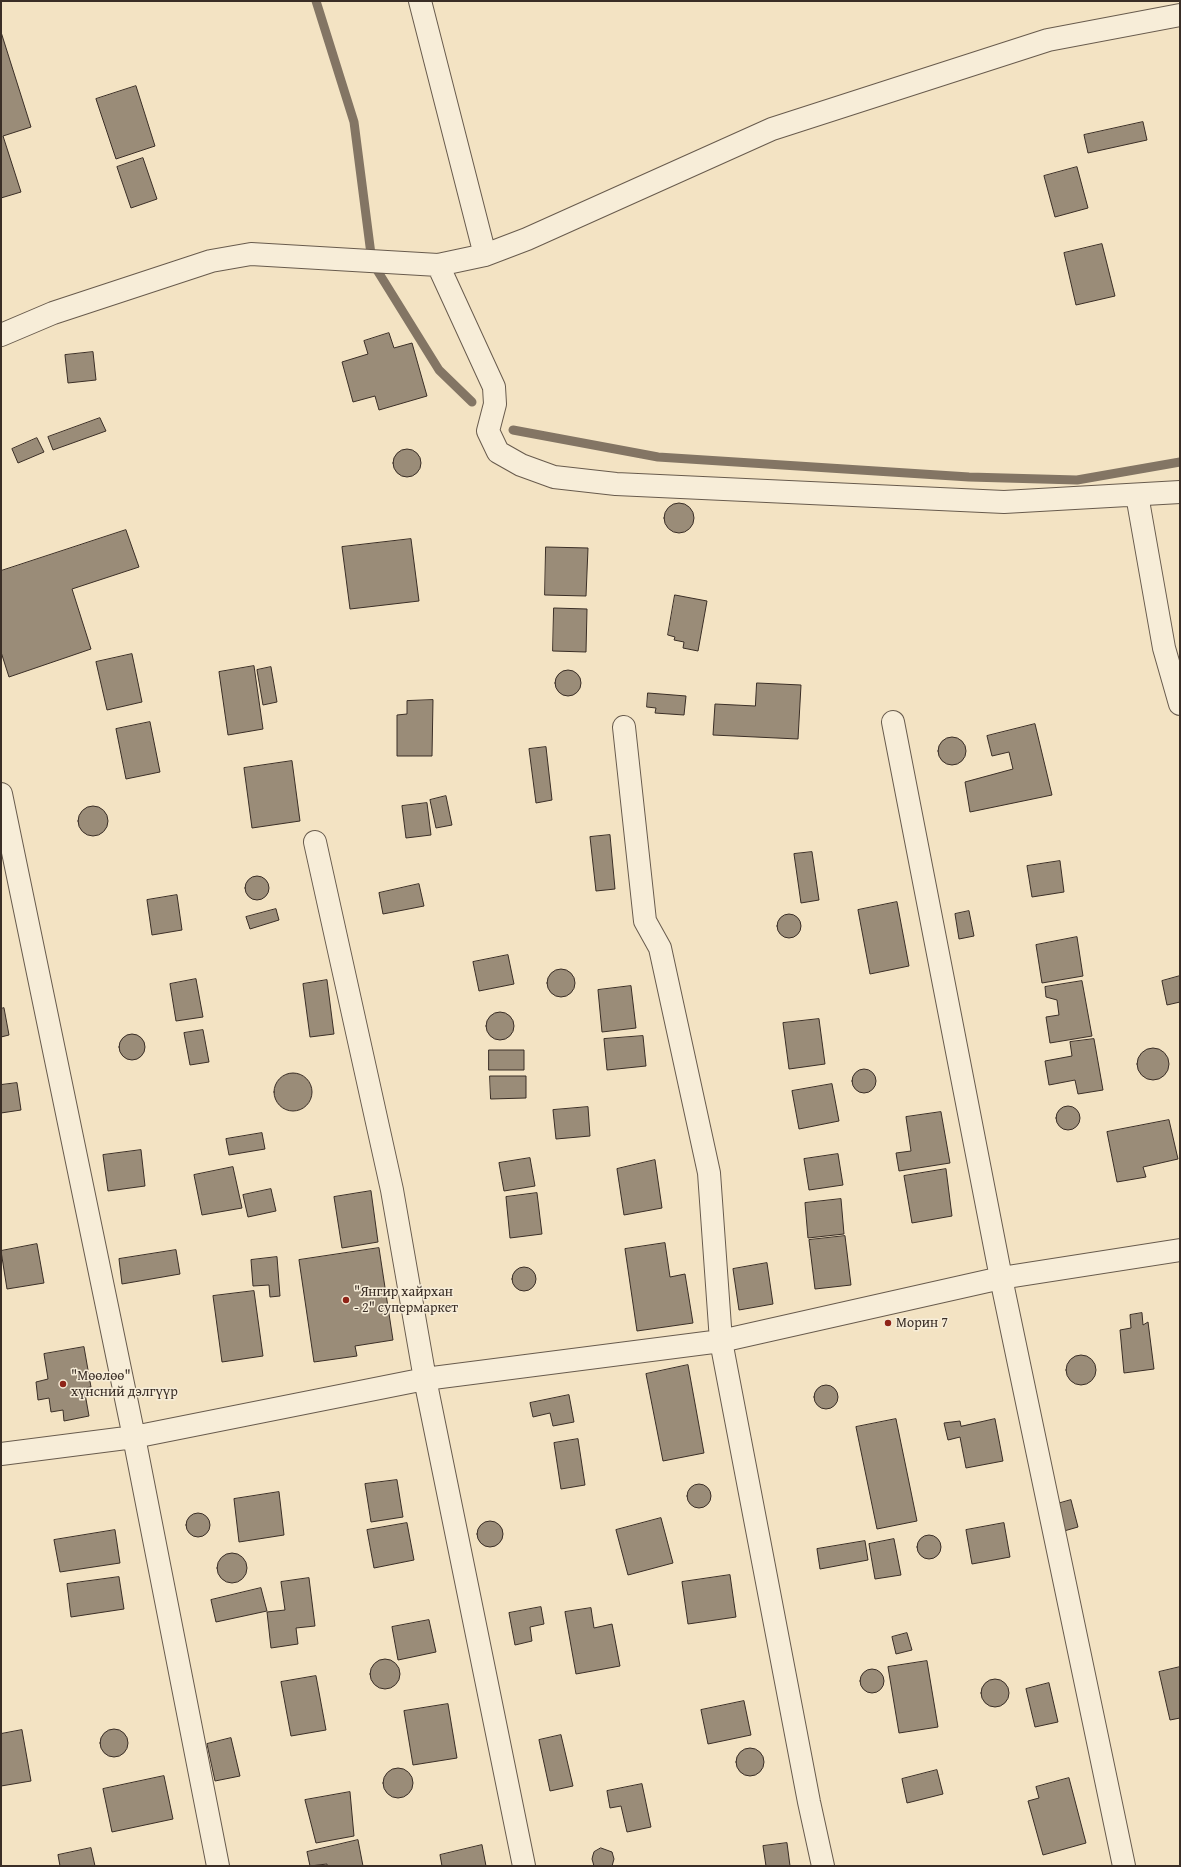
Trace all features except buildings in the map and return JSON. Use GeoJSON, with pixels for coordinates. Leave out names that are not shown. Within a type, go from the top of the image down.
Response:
{"type":"FeatureCollection","features":[{"type":"Feature","properties":{"kind":"street"},"geometry":{"type":"LineString","coordinates":[[420,1],[485,255]]}},
{"type":"Feature","properties":{"kind":"street"},"geometry":{"type":"LineString","coordinates":[[1,335],[53,314],[211,260],[251,254],[438,265],[485,255],[527,239],[772,129],[1048,40],[1180,15]]}},
{"type":"Feature","properties":{"kind":"street"},"geometry":{"type":"LineString","coordinates":[[438,265],[494,387],[495,404],[488,431],[498,452],[521,465],[554,477],[616,484],[1004,502],[1180,492]]}},
{"type":"Feature","properties":{"kind":"street"},"geometry":{"type":"LineString","coordinates":[[1137,495],[1164,648],[1180,704]]}},
{"type":"Feature","properties":{"kind":"street"},"geometry":{"type":"LineString","coordinates":[[893,722],[1001,1278],[1124,1866]]}},
{"type":"Feature","properties":{"kind":"street"},"geometry":{"type":"LineString","coordinates":[[624,727],[644,921],[660,948],[709,1173],[721,1342],[809,1802],[823,1866]]}},
{"type":"Feature","properties":{"kind":"street"},"geometry":{"type":"LineString","coordinates":[[1,794],[134,1437],[218,1866]]}},
{"type":"Feature","properties":{"kind":"street"},"geometry":{"type":"LineString","coordinates":[[315,842],[392,1190],[425,1380],[524,1866]]}},
{"type":"Feature","properties":{"kind":"street"},"geometry":{"type":"LineString","coordinates":[[1,1454],[134,1437],[425,1380],[721,1342],[1001,1278],[1180,1250]]}},
{"type":"Feature","properties":{"kind":"waterway"},"geometry":{"type":"LineString","coordinates":[[316,1],[354,122],[372,262],[439,370],[472,402]]}},
{"type":"Feature","properties":{"kind":"waterway"},"geometry":{"type":"LineString","coordinates":[[513,430],[658,457],[969,477],[1077,480],[1180,462]]}},
{"type":"Feature","properties":{"kind":"place","name":"\"Янгир хайрхан - 2\" супермаркет"},"geometry":{"type":"Point","coordinates":[346,1300]}},
{"type":"Feature","properties":{"kind":"place","name":"Морин 7"},"geometry":{"type":"Point","coordinates":[888,1323]}},
{"type":"Feature","properties":{"kind":"place","name":"\"Мөөлөө\" хүнсний дэлгүүр"},"geometry":{"type":"Point","coordinates":[63,1384]}}]}
